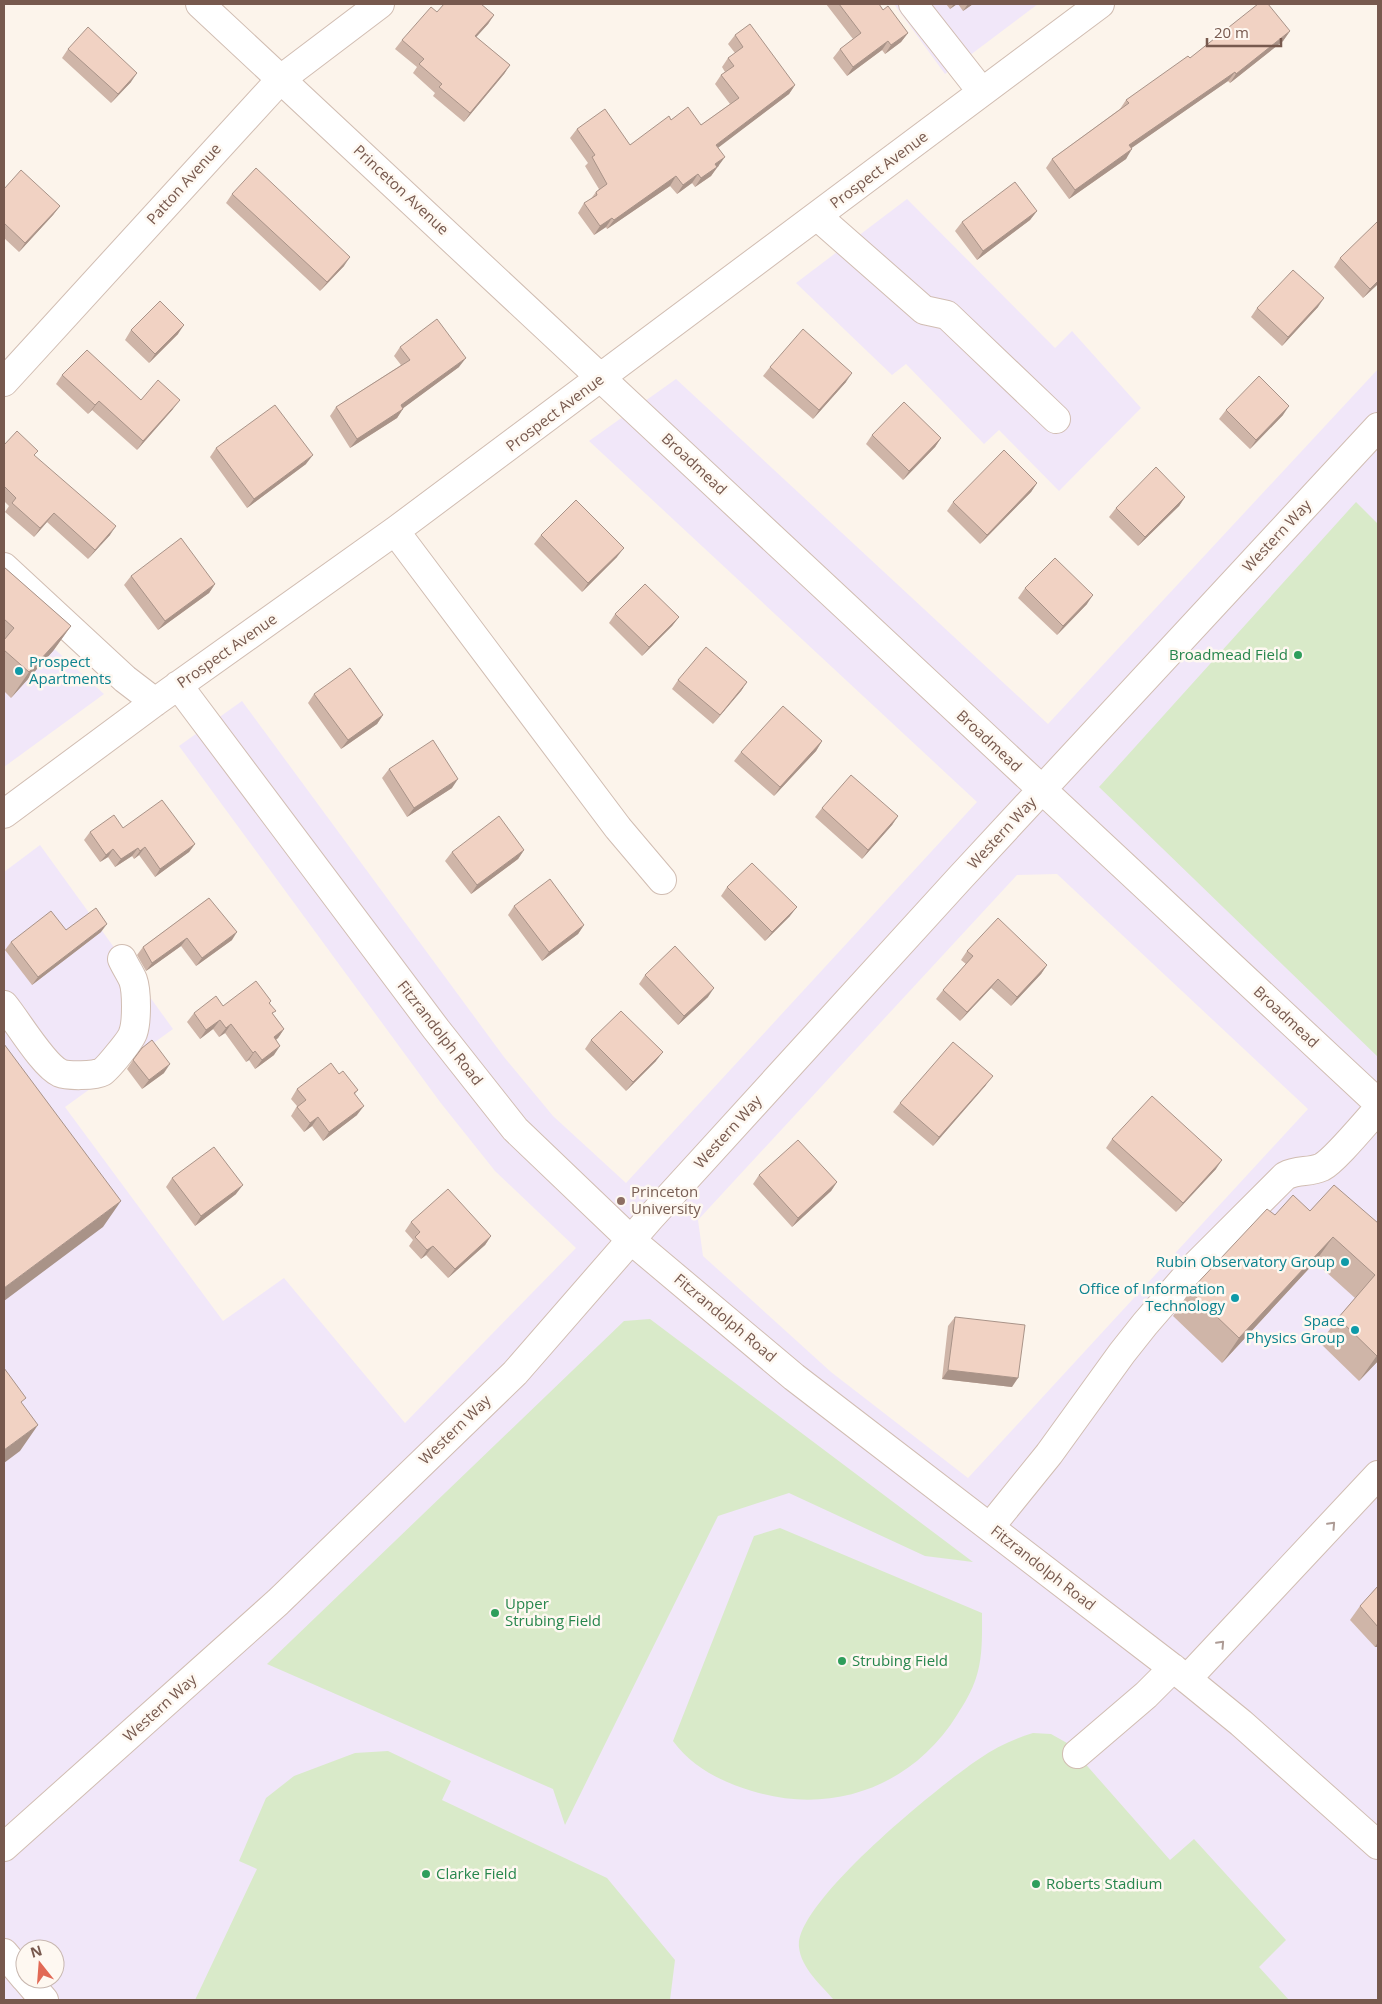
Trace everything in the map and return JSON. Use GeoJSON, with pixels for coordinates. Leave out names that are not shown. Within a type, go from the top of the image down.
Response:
{"type":"FeatureCollection","features":[{"type":"Feature","properties":{"kind":"street","name":"Princeton Avenue"},"geometry":{"type":"LineString","coordinates":[[200,4],[602,377]]}},
{"type":"Feature","properties":{"kind":"street","name":"Patton Avenue"},"geometry":{"type":"LineString","coordinates":[[4,382],[281,79],[380,4]]}},
{"type":"Feature","properties":{"kind":"street"},"geometry":{"type":"LineString","coordinates":[[913,4],[982,92]]}},
{"type":"Feature","properties":{"kind":"street","name":"Prospect Avenue"},"geometry":{"type":"LineString","coordinates":[[4,814],[178,685],[395,531],[1100,4]]}},
{"type":"Feature","properties":{"kind":"street"},"geometry":{"type":"LineString","coordinates":[[817,216],[924,310],[947,315],[1056,420]]}},
{"type":"Feature","properties":{"kind":"street","name":"Broadmead"},"geometry":{"type":"LineString","coordinates":[[602,377],[1378,1103]]}},
{"type":"Feature","properties":{"kind":"street","name":"Western Way"},"geometry":{"type":"LineString","coordinates":[[4,1847],[278,1602],[515,1373],[631,1240],[1042,790],[1378,427]]}},
{"type":"Feature","properties":{"kind":"street"},"geometry":{"type":"LineString","coordinates":[[395,531],[618,828],[662,880]]}},
{"type":"Feature","properties":{"kind":"street"},"geometry":{"type":"LineString","coordinates":[[4,567],[125,679],[155,702]]}},
{"type":"Feature","properties":{"kind":"street","name":"Fitzrandolph Road"},"geometry":{"type":"LineString","coordinates":[[178,685],[436,1029],[515,1128],[631,1240],[794,1377],[1180,1674],[1241,1723],[1378,1845]]}},
{"type":"Feature","properties":{"kind":"street"},"geometry":{"type":"LineString","coordinates":[[4,1005],[36,1050],[58,1072],[65,1075],[102,1072],[129,1042],[134,1032],[135,996],[133,980],[122,959]]}},
{"type":"Feature","properties":{"kind":"street"},"geometry":{"type":"LineString","coordinates":[[990,1527],[1049,1454],[1122,1352],[1196,1265],[1285,1176],[1292,1172],[1312,1170],[1327,1164],[1378,1109]]}},
{"type":"Feature","properties":{"kind":"street"},"geometry":{"type":"LineString","coordinates":[[1077,1754],[1146,1695],[1180,1674],[1378,1475]]}},
{"type":"Feature","properties":{"kind":"street"},"geometry":{"type":"LineString","coordinates":[[4,1952],[15,1965]]}},
{"type":"Feature","properties":{"kind":"street"},"geometry":{"type":"LineString","coordinates":[[35,1989],[44,2000]]}},
{"type":"Feature","properties":{"kind":"shaded area"},"geometry":{"type":"Polygon","coordinates":[[[894,4],[1038,4],[945,74],[894,4]]]}},
{"type":"Feature","properties":{"kind":"shaded area"},"geometry":{"type":"Polygon","coordinates":[[[907,199],[1055,348],[1072,331],[1141,408],[1059,491],[999,430],[984,444],[906,364],[892,375],[796,283],[907,199]]]}},
{"type":"Feature","properties":{"kind":"shaded area","name":"Princeton University"},"geometry":{"type":"Polygon","coordinates":[[[1378,369],[1378,2000],[4,2000],[4,872],[40,845],[173,1029],[65,1107],[223,1321],[284,1278],[405,1423],[576,1248],[495,1171],[440,1102],[179,746],[242,701],[504,1057],[553,1116],[626,1183],[977,802],[589,441],[676,379],[1048,724],[1378,369]],[[1057,874],[1017,875],[698,1220],[703,1256],[831,1372],[968,1478],[1308,1109],[1057,874]]]}},
{"type":"Feature","properties":{"kind":"shaded area"},"geometry":{"type":"Polygon","coordinates":[[[4,603],[104,694],[4,767],[4,603]]]}},
{"type":"Feature","properties":{"kind":"green space","name":"Broadmead Field"},"geometry":{"type":"Polygon","coordinates":[[[1356,502],[1378,524],[1378,1057],[1099,787],[1356,502]]]}},
{"type":"Feature","properties":{"kind":"green space","name":"Upper Strubing Field"},"geometry":{"type":"Polygon","coordinates":[[[650,1319],[973,1562],[925,1556],[789,1493],[718,1516],[565,1825],[553,1789],[267,1664],[624,1321],[650,1319]]]}},
{"type":"Feature","properties":{"kind":"green space","name":"Strubing Field"},"geometry":{"type":"Polygon","coordinates":[[[780,1528],[982,1613],[982,1646],[974,1683],[957,1715],[939,1740],[918,1760],[894,1777],[868,1789],[840,1797],[812,1800],[782,1798],[752,1791],[709,1773],[681,1751],[673,1741],[754,1536],[780,1528]]]}},
{"type":"Feature","properties":{"kind":"green space","name":"Roberts Stadium"},"geometry":{"type":"Polygon","coordinates":[[[1033,1733],[1051,1734],[1067,1743],[1170,1860],[1194,1839],[1286,1940],[1259,1967],[1289,2000],[834,2000],[803,1962],[799,1947],[804,1927],[820,1903],[873,1846],[960,1772],[992,1751],[1033,1733]]]}},
{"type":"Feature","properties":{"kind":"green space","name":"Clarke Field"},"geometry":{"type":"Polygon","coordinates":[[[388,1751],[451,1781],[442,1800],[607,1878],[675,1960],[670,2000],[195,2000],[257,1869],[239,1861],[266,1798],[294,1776],[355,1753],[388,1751]]]}},
{"type":"Feature","properties":{"kind":"building"},"geometry":{"type":"Polygon","coordinates":[[[444,4],[481,4],[494,15],[475,36],[510,65],[470,113],[439,87],[442,84],[419,64],[424,59],[402,40],[431,7],[437,12],[444,4]]]}},
{"type":"Feature","properties":{"kind":"building"},"geometry":{"type":"Polygon","coordinates":[[[839,4],[879,4],[883,10],[888,6],[908,33],[891,45],[888,41],[853,67],[840,49],[861,33],[839,4]]]}},
{"type":"Feature","properties":{"kind":"building"},"geometry":{"type":"Polygon","coordinates":[[[1258,4],[1268,4],[1290,31],[1236,74],[1235,72],[1129,145],[1132,149],[1075,190],[1052,159],[1129,103],[1126,100],[1188,56],[1190,58],[1258,4]]]}},
{"type":"Feature","properties":{"kind":"building"},"geometry":{"type":"Polygon","coordinates":[[[750,24],[795,85],[716,145],[725,157],[715,164],[717,167],[701,178],[698,174],[683,185],[676,176],[614,220],[612,218],[600,226],[584,203],[597,195],[596,192],[607,184],[592,157],[595,155],[577,129],[605,109],[630,145],[669,116],[671,120],[688,107],[701,125],[739,98],[721,75],[734,66],[728,58],[743,47],[735,35],[750,24]]]}},
{"type":"Feature","properties":{"kind":"building"},"geometry":{"type":"Polygon","coordinates":[[[88,27],[137,73],[118,94],[68,49],[88,27]]]}},
{"type":"Feature","properties":{"kind":"building"},"geometry":{"type":"Polygon","coordinates":[[[256,168],[350,257],[327,282],[232,194],[256,168]]]}},
{"type":"Feature","properties":{"kind":"building"},"geometry":{"type":"Polygon","coordinates":[[[21,170],[60,206],[25,243],[4,223],[4,189],[21,170]]]}},
{"type":"Feature","properties":{"kind":"building"},"geometry":{"type":"Polygon","coordinates":[[[1015,182],[1037,211],[983,251],[962,222],[1015,182]]]}},
{"type":"Feature","properties":{"kind":"building"},"geometry":{"type":"Polygon","coordinates":[[[1378,221],[1378,281],[1370,289],[1340,258],[1378,221]]]}},
{"type":"Feature","properties":{"kind":"building"},"geometry":{"type":"Polygon","coordinates":[[[1293,270],[1324,298],[1288,337],[1257,308],[1293,270]]]}},
{"type":"Feature","properties":{"kind":"building"},"geometry":{"type":"Polygon","coordinates":[[[160,301],[184,325],[155,354],[131,330],[160,301]]]}},
{"type":"Feature","properties":{"kind":"building"},"geometry":{"type":"Polygon","coordinates":[[[437,319],[466,358],[401,405],[403,409],[357,439],[336,407],[410,360],[400,347],[437,319]]]}},
{"type":"Feature","properties":{"kind":"building"},"geometry":{"type":"Polygon","coordinates":[[[803,329],[852,373],[819,410],[770,367],[803,329]]]}},
{"type":"Feature","properties":{"kind":"building"},"geometry":{"type":"Polygon","coordinates":[[[87,350],[141,400],[158,380],[180,400],[143,441],[99,401],[95,405],[62,375],[87,350]]]}},
{"type":"Feature","properties":{"kind":"building"},"geometry":{"type":"Polygon","coordinates":[[[1259,376],[1289,406],[1256,440],[1226,410],[1259,376]]]}},
{"type":"Feature","properties":{"kind":"building"},"geometry":{"type":"Polygon","coordinates":[[[904,402],[941,438],[909,471],[872,435],[904,402]]]}},
{"type":"Feature","properties":{"kind":"building"},"geometry":{"type":"Polygon","coordinates":[[[275,405],[313,455],[254,499],[216,448],[275,405]]]}},
{"type":"Feature","properties":{"kind":"building"},"geometry":{"type":"Polygon","coordinates":[[[17,431],[38,451],[34,455],[116,526],[95,550],[54,513],[40,528],[12,503],[16,498],[4,486],[4,445],[17,431]]]}},
{"type":"Feature","properties":{"kind":"building"},"geometry":{"type":"Polygon","coordinates":[[[1004,450],[1037,483],[987,535],[953,502],[1004,450]]]}},
{"type":"Feature","properties":{"kind":"building"},"geometry":{"type":"Polygon","coordinates":[[[1156,467],[1185,497],[1145,537],[1116,508],[1156,467]]]}},
{"type":"Feature","properties":{"kind":"building"},"geometry":{"type":"Polygon","coordinates":[[[576,500],[624,548],[588,583],[541,535],[576,500]]]}},
{"type":"Feature","properties":{"kind":"building"},"geometry":{"type":"Polygon","coordinates":[[[181,538],[215,584],[165,621],[131,576],[181,538]]]}},
{"type":"Feature","properties":{"kind":"building"},"geometry":{"type":"Polygon","coordinates":[[[1055,558],[1093,595],[1063,626],[1025,588],[1055,558]]]}},
{"type":"Feature","properties":{"kind":"building"},"geometry":{"type":"Polygon","coordinates":[[[4,567],[71,626],[29,672],[4,650],[4,640],[14,628],[4,619],[4,567]]]}},
{"type":"Feature","properties":{"kind":"building"},"geometry":{"type":"Polygon","coordinates":[[[645,584],[679,617],[649,647],[615,614],[645,584]]]}},
{"type":"Feature","properties":{"kind":"building"},"geometry":{"type":"Polygon","coordinates":[[[706,647],[747,682],[720,715],[678,680],[706,647]]]}},
{"type":"Feature","properties":{"kind":"building"},"geometry":{"type":"Polygon","coordinates":[[[350,668],[383,715],[348,740],[314,694],[350,668]]]}},
{"type":"Feature","properties":{"kind":"building"},"geometry":{"type":"Polygon","coordinates":[[[783,706],[822,741],[780,787],[741,752],[783,706]]]}},
{"type":"Feature","properties":{"kind":"building"},"geometry":{"type":"Polygon","coordinates":[[[433,740],[458,779],[414,808],[389,769],[433,740]]]}},
{"type":"Feature","properties":{"kind":"building"},"geometry":{"type":"Polygon","coordinates":[[[851,775],[898,816],[868,850],[822,808],[851,775]]]}},
{"type":"Feature","properties":{"kind":"building"},"geometry":{"type":"Polygon","coordinates":[[[162,800],[195,844],[160,869],[145,847],[140,851],[138,848],[121,859],[113,849],[106,855],[90,832],[114,815],[123,828],[162,800]]]}},
{"type":"Feature","properties":{"kind":"building"},"geometry":{"type":"Polygon","coordinates":[[[499,816],[524,850],[477,885],[452,852],[499,816]]]}},
{"type":"Feature","properties":{"kind":"building"},"geometry":{"type":"Polygon","coordinates":[[[752,863],[797,907],[772,932],[727,887],[752,863]]]}},
{"type":"Feature","properties":{"kind":"building"},"geometry":{"type":"Polygon","coordinates":[[[550,879],[584,925],[549,952],[514,906],[550,879]]]}},
{"type":"Feature","properties":{"kind":"building"},"geometry":{"type":"Polygon","coordinates":[[[209,898],[237,932],[202,958],[187,938],[152,963],[143,947],[209,898]]]}},
{"type":"Feature","properties":{"kind":"building"},"geometry":{"type":"Polygon","coordinates":[[[96,908],[107,924],[38,977],[11,942],[51,911],[66,930],[96,908]]]}},
{"type":"Feature","properties":{"kind":"building"},"geometry":{"type":"Polygon","coordinates":[[[998,918],[1047,965],[1017,997],[998,979],[967,1012],[943,990],[973,956],[967,951],[998,918]]]}},
{"type":"Feature","properties":{"kind":"building"},"geometry":{"type":"Polygon","coordinates":[[[675,946],[714,988],[684,1016],[645,975],[675,946]]]}},
{"type":"Feature","properties":{"kind":"building"},"geometry":{"type":"Polygon","coordinates":[[[256,981],[271,1001],[269,1003],[276,1011],[272,1013],[284,1029],[274,1037],[280,1046],[262,1060],[255,1051],[253,1053],[231,1024],[226,1028],[220,1020],[206,1030],[194,1013],[216,996],[223,1006],[256,981]]]}},
{"type":"Feature","properties":{"kind":"building"},"geometry":{"type":"Polygon","coordinates":[[[621,1011],[663,1052],[633,1082],[591,1040],[621,1011]]]}},
{"type":"Feature","properties":{"kind":"building"},"geometry":{"type":"Polygon","coordinates":[[[152,1040],[170,1064],[149,1080],[133,1060],[142,1048],[152,1040]]]}},
{"type":"Feature","properties":{"kind":"building"},"geometry":{"type":"Polygon","coordinates":[[[953,1042],[993,1076],[939,1137],[900,1103],[953,1042]]]}},
{"type":"Feature","properties":{"kind":"building"},"geometry":{"type":"Polygon","coordinates":[[[4,1044],[121,1201],[4,1288],[4,1044]]]}},
{"type":"Feature","properties":{"kind":"building"},"geometry":{"type":"Polygon","coordinates":[[[331,1063],[339,1074],[343,1071],[358,1090],[354,1093],[364,1106],[329,1132],[318,1117],[310,1123],[297,1107],[306,1100],[297,1089],[331,1063]]]}},
{"type":"Feature","properties":{"kind":"building"},"geometry":{"type":"Polygon","coordinates":[[[1152,1096],[1222,1160],[1183,1203],[1112,1139],[1152,1096]]]}},
{"type":"Feature","properties":{"kind":"building"},"geometry":{"type":"Polygon","coordinates":[[[798,1140],[837,1182],[798,1218],[759,1175],[798,1140]]]}},
{"type":"Feature","properties":{"kind":"building"},"geometry":{"type":"Polygon","coordinates":[[[214,1147],[243,1185],[201,1216],[172,1178],[214,1147]]]}},
{"type":"Feature","properties":{"kind":"building"},"geometry":{"type":"Polygon","coordinates":[[[1334,1185],[1378,1223],[1377,1356],[1338,1318],[1375,1275],[1333,1237],[1239,1338],[1190,1291],[1267,1209],[1275,1215],[1293,1195],[1310,1211],[1334,1185]]]}},
{"type":"Feature","properties":{"kind":"building"},"geometry":{"type":"Polygon","coordinates":[[[448,1189],[491,1236],[455,1269],[433,1246],[427,1250],[415,1237],[420,1232],[411,1222],[448,1189]]]}},
{"type":"Feature","properties":{"kind":"building"},"geometry":{"type":"Polygon","coordinates":[[[955,1317],[1025,1325],[1018,1378],[948,1370],[955,1317]]]}},
{"type":"Feature","properties":{"kind":"building"},"geometry":{"type":"Polygon","coordinates":[[[4,1368],[26,1398],[21,1402],[38,1425],[4,1450],[4,1368]]]}},
{"type":"Feature","properties":{"kind":"building"},"geometry":{"type":"Polygon","coordinates":[[[1378,1586],[1378,1627],[1360,1606],[1378,1586]]]}},
{"type":"Feature","properties":{"kind":"place","name":"Broadmead Field"},"geometry":{"type":"Point","coordinates":[1298,655]}},
{"type":"Feature","properties":{"kind":"place","name":"Prospect Apartments"},"geometry":{"type":"Point","coordinates":[19,671]}},
{"type":"Feature","properties":{"kind":"place","name":"Princeton University"},"geometry":{"type":"Point","coordinates":[621,1201]}},
{"type":"Feature","properties":{"kind":"place","name":"Rubin Observatory Group"},"geometry":{"type":"Point","coordinates":[1345,1262]}},
{"type":"Feature","properties":{"kind":"place","name":"Office of Information Technology"},"geometry":{"type":"Point","coordinates":[1235,1298]}},
{"type":"Feature","properties":{"kind":"place","name":"Space Physics Group"},"geometry":{"type":"Point","coordinates":[1355,1330]}},
{"type":"Feature","properties":{"kind":"place","name":"Upper Strubing Field"},"geometry":{"type":"Point","coordinates":[495,1613]}},
{"type":"Feature","properties":{"kind":"place","name":"Strubing Field"},"geometry":{"type":"Point","coordinates":[842,1661]}},
{"type":"Feature","properties":{"kind":"place","name":"Clarke Field"},"geometry":{"type":"Point","coordinates":[426,1874]}},
{"type":"Feature","properties":{"kind":"place","name":"Roberts Stadium"},"geometry":{"type":"Point","coordinates":[1036,1884]}}]}
